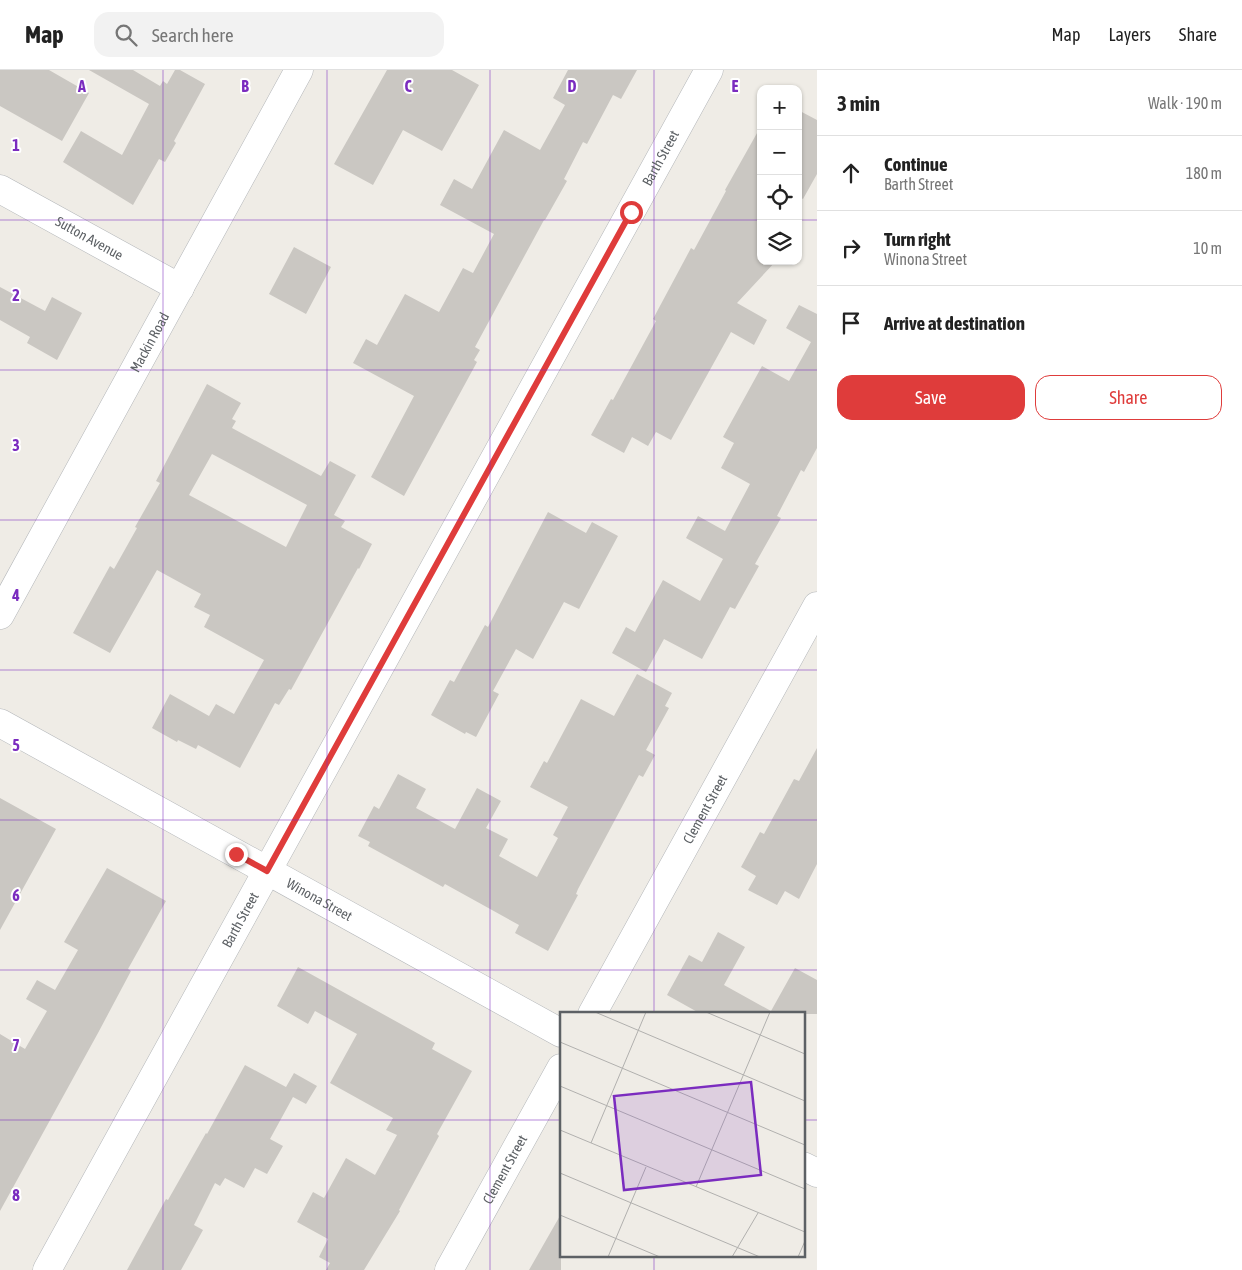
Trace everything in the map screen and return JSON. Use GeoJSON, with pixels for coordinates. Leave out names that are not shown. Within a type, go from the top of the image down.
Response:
{"type":"FeatureCollection","features":[{"type":"Feature","properties":{"kind":"street","name":"Mackin Road"},"geometry":{"type":"LineString","coordinates":[[0,615],[299,70]]}},
{"type":"Feature","properties":{"kind":"street","name":"Barth Street"},"geometry":{"type":"LineString","coordinates":[[47,1270],[709,70]]}},
{"type":"Feature","properties":{"kind":"street","name":"Sutton Avenue"},"geometry":{"type":"LineString","coordinates":[[0,189],[180,288]]}},
{"type":"Feature","properties":{"kind":"street","name":"Clement Street"},"geometry":{"type":"LineString","coordinates":[[593,1012],[817,606]]}},
{"type":"Feature","properties":{"kind":"street","name":"Winona Street"},"geometry":{"type":"LineString","coordinates":[[0,723],[560,1031]]}},
{"type":"Feature","properties":{"kind":"street","name":"Clement Street"},"geometry":{"type":"LineString","coordinates":[[449,1270],[560,1070]]}},
{"type":"Feature","properties":{"kind":"street"},"geometry":{"type":"LineString","coordinates":[[804,1166],[817,1173]]}},
{"type":"Feature","properties":{"kind":"building"},"geometry":{"type":"Polygon","coordinates":[[[0,70],[49,70],[89,93],[62,141],[0,106],[0,70]]]}},
{"type":"Feature","properties":{"kind":"building"},"geometry":{"type":"Polygon","coordinates":[[[89,70],[133,70],[160,86],[163,81],[167,84],[175,70],[180,70],[205,84],[174,141],[176,143],[165,162],[159,159],[133,205],[63,162],[81,131],[122,155],[149,104],[89,70]]]}},
{"type":"Feature","properties":{"kind":"building"},"geometry":{"type":"Polygon","coordinates":[[[387,70],[452,70],[479,85],[442,151],[403,130],[373,185],[334,164],[387,70]]]}},
{"type":"Feature","properties":{"kind":"building"},"geometry":{"type":"Polygon","coordinates":[[[568,70],[637,70],[621,99],[613,95],[587,144],[583,142],[564,179],[567,181],[475,347],[480,350],[474,360],[477,362],[404,496],[371,477],[414,396],[353,363],[366,339],[377,345],[405,294],[439,312],[463,268],[473,273],[494,234],[440,205],[454,179],[472,189],[504,130],[540,150],[565,105],[553,98],[568,70]]]}},
{"type":"Feature","properties":{"kind":"building"},"geometry":{"type":"Polygon","coordinates":[[[802,112],[817,120],[817,174],[803,199],[802,112]]]}},
{"type":"Feature","properties":{"kind":"building"},"geometry":{"type":"Polygon","coordinates":[[[757,133],[757,265],[772,265],[737,303],[767,320],[754,345],[731,332],[671,440],[656,432],[648,446],[632,437],[624,453],[591,435],[611,399],[613,400],[656,321],[653,319],[691,248],[694,250],[757,133]]]}},
{"type":"Feature","properties":{"kind":"building"},"geometry":{"type":"Polygon","coordinates":[[[294,247],[331,267],[306,314],[269,294],[294,247]]]}},
{"type":"Feature","properties":{"kind":"building"},"geometry":{"type":"Polygon","coordinates":[[[0,287],[45,311],[52,297],[82,313],[57,360],[27,343],[30,337],[0,320],[0,287]]]}},
{"type":"Feature","properties":{"kind":"building"},"geometry":{"type":"Polygon","coordinates":[[[799,305],[817,314],[817,448],[804,472],[801,470],[777,516],[781,518],[755,564],[759,566],[735,609],[730,607],[702,659],[664,639],[646,672],[612,653],[626,627],[635,632],[663,580],[700,601],[723,559],[686,538],[698,516],[725,531],[750,484],[721,468],[734,443],[723,437],[762,366],[789,381],[811,342],[786,328],[799,305]]]}},
{"type":"Feature","properties":{"kind":"building"},"geometry":{"type":"Polygon","coordinates":[[[207,384],[241,403],[232,419],[236,421],[232,428],[321,476],[330,461],[356,475],[334,515],[345,521],[341,527],[372,544],[291,690],[289,689],[279,705],[275,703],[240,768],[198,745],[196,749],[178,740],[177,742],[152,728],[170,694],[209,716],[216,704],[234,714],[264,660],[204,627],[210,615],[194,607],[201,594],[157,570],[110,653],[73,633],[110,566],[114,569],[137,528],[135,527],[160,483],[156,481],[207,384]],[[212,454],[189,495],[286,547],[307,505],[212,454]]]}},
{"type":"Feature","properties":{"kind":"building"},"geometry":{"type":"Polygon","coordinates":[[[548,512],[586,533],[592,522],[618,536],[579,609],[564,602],[533,659],[516,649],[493,691],[499,694],[476,737],[466,732],[465,734],[431,715],[450,680],[454,682],[485,625],[488,627],[548,512]]]}},
{"type":"Feature","properties":{"kind":"building"},"geometry":{"type":"Polygon","coordinates":[[[637,674],[672,693],[665,706],[669,708],[646,750],[655,755],[643,777],[639,775],[578,889],[576,894],[578,895],[548,951],[515,933],[519,925],[445,884],[443,887],[368,846],[370,842],[358,836],[374,806],[379,809],[398,774],[426,789],[416,808],[455,829],[477,788],[501,801],[486,828],[508,839],[499,856],[537,877],[558,838],[553,835],[568,807],[530,787],[544,761],[547,763],[581,699],[614,716],[637,674]]]}},
{"type":"Feature","properties":{"kind":"building"},"geometry":{"type":"Polygon","coordinates":[[[817,748],[817,864],[799,899],[785,891],[777,905],[748,890],[756,876],[741,867],[760,832],[764,834],[794,779],[799,781],[817,748]]]}},
{"type":"Feature","properties":{"kind":"building"},"geometry":{"type":"Polygon","coordinates":[[[0,798],[56,829],[0,930],[0,798]]]}},
{"type":"Feature","properties":{"kind":"building"},"geometry":{"type":"Polygon","coordinates":[[[107,868],[166,901],[128,969],[131,971],[98,1033],[0,1211],[0,1034],[25,1049],[47,1011],[26,999],[37,980],[55,990],[78,950],[64,942],[107,868]]]}},
{"type":"Feature","properties":{"kind":"building"},"geometry":{"type":"Polygon","coordinates":[[[718,932],[745,947],[724,985],[771,1011],[795,968],[817,980],[817,1014],[804,1014],[804,1012],[697,1012],[667,995],[689,955],[702,962],[718,932]]]}},
{"type":"Feature","properties":{"kind":"building"},"geometry":{"type":"Polygon","coordinates":[[[298,967],[435,1043],[432,1049],[472,1071],[437,1134],[439,1136],[400,1211],[364,1270],[326,1270],[330,1263],[319,1257],[328,1239],[297,1222],[313,1192],[324,1198],[346,1158],[375,1175],[397,1135],[386,1130],[393,1118],[330,1083],[357,1034],[315,1011],[308,1024],[277,1006],[298,967]]]}},
{"type":"Feature","properties":{"kind":"building"},"geometry":{"type":"Polygon","coordinates":[[[245,1065],[286,1087],[294,1073],[317,1086],[306,1104],[293,1097],[270,1139],[283,1146],[267,1174],[255,1168],[244,1188],[225,1178],[220,1186],[215,1183],[194,1225],[203,1230],[181,1270],[127,1270],[166,1199],[168,1200],[207,1134],[245,1065]]]}},
{"type":"Feature","properties":{"kind":"building"},"geometry":{"type":"Polygon","coordinates":[[[560,1216],[561,1270],[529,1270],[560,1216]]]}},
{"type":"Feature","properties":{"kind":"route"},"geometry":{"type":"LineString","coordinates":[[236,854],[267,871],[631,212]]}}]}
